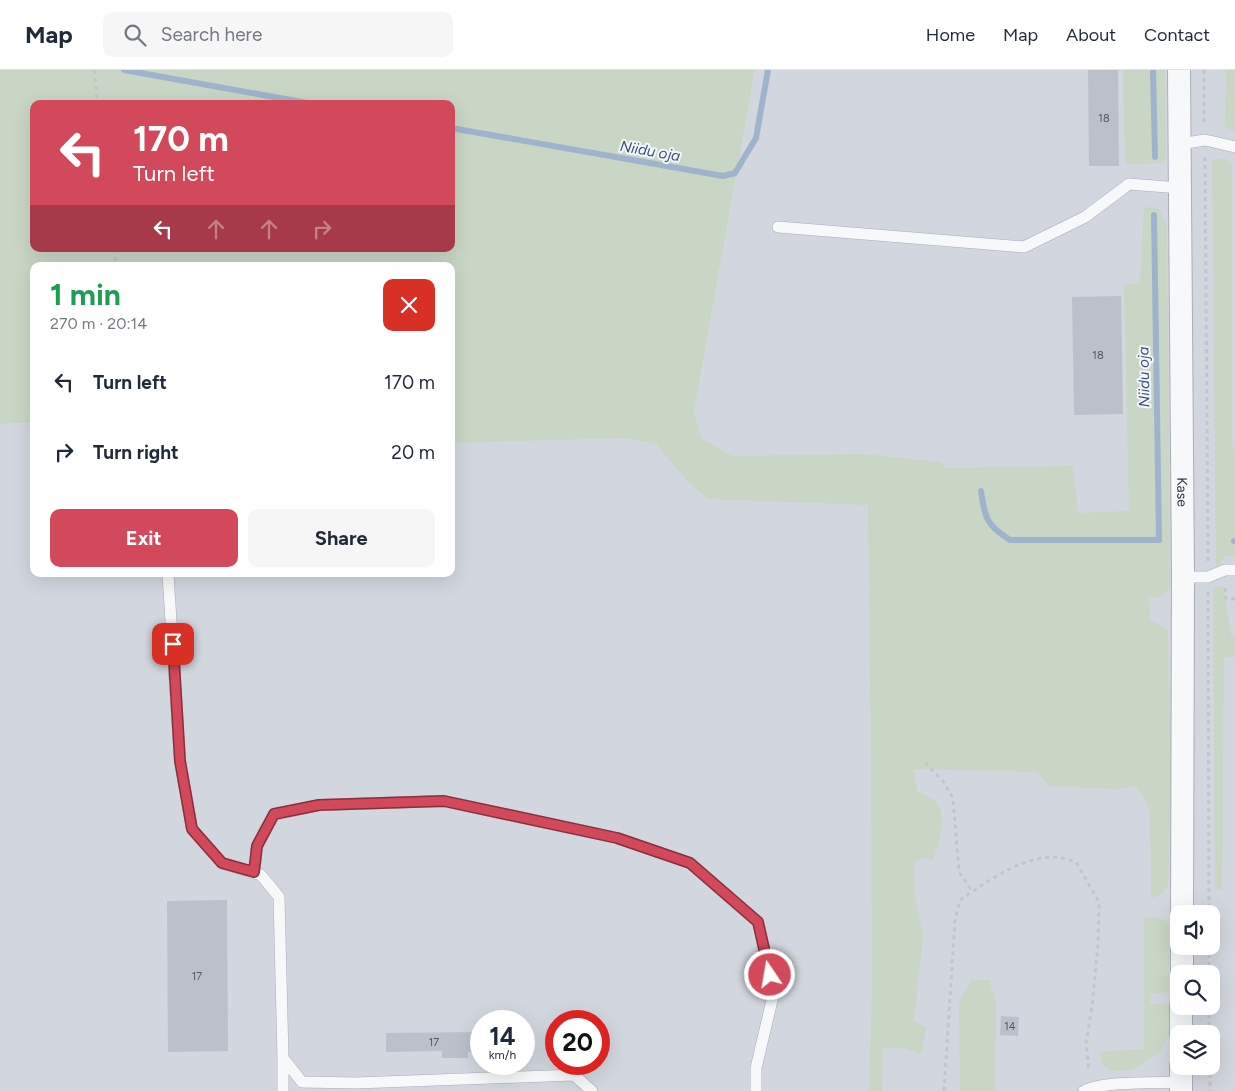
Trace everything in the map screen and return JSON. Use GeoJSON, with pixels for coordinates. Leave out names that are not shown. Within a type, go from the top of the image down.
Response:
{"type":"FeatureCollection","features":[{"type":"Feature","properties":{"kind":"street","name":"Kase"},"geometry":{"type":"LineString","coordinates":[[1179,70],[1183,577],[1182,905]]}},
{"type":"Feature","properties":{"kind":"lane"},"geometry":{"type":"LineString","coordinates":[[1180,144],[1205,140],[1235,147]]}},
{"type":"Feature","properties":{"kind":"lane"},"geometry":{"type":"LineString","coordinates":[[778,227],[1024,247],[1085,217],[1129,184],[1180,188]]}},
{"type":"Feature","properties":{"kind":"lane"},"geometry":{"type":"LineString","coordinates":[[1183,577],[1208,577],[1224,570],[1235,570]]}},
{"type":"Feature","properties":{"kind":"lane"},"geometry":{"type":"LineString","coordinates":[[168,577],[180,761],[192,829],[222,863],[261,875],[279,897],[283,1091]]}},
{"type":"Feature","properties":{"kind":"lane"},"geometry":{"type":"LineString","coordinates":[[254,872],[257,846],[274,814],[319,805],[444,801],[617,838],[690,863],[758,922],[774,992],[756,1068],[756,1091]]}},
{"type":"Feature","properties":{"kind":"lane"},"geometry":{"type":"LineString","coordinates":[[283,1058],[302,1082],[356,1083],[574,1075],[592,1091]]}},
{"type":"Feature","properties":{"kind":"lane"},"geometry":{"type":"LineString","coordinates":[[1088,1089],[1181,1080]]}},
{"type":"Feature","properties":{"kind":"path"},"geometry":{"type":"LineString","coordinates":[[94,70],[98,100]]}},
{"type":"Feature","properties":{"kind":"path"},"geometry":{"type":"LineString","coordinates":[[1204,70],[1209,905]]}},
{"type":"Feature","properties":{"kind":"path"},"geometry":{"type":"LineString","coordinates":[[925,763],[943,781],[953,798],[959,872],[973,892]]}},
{"type":"Feature","properties":{"kind":"path"},"geometry":{"type":"LineString","coordinates":[[944,1091],[956,920],[960,900],[995,877],[1030,861],[1055,857],[1076,862],[1099,902],[1098,944],[1086,1043],[1088,1089]]}},
{"type":"Feature","properties":{"kind":"path"},"geometry":{"type":"LineString","coordinates":[[1210,1075],[1210,1091]]}},
{"type":"Feature","properties":{"kind":"shaded area"},"geometry":{"type":"Polygon","coordinates":[[[755,70],[1226,70],[1224,126],[1235,131],[1235,1091],[0,1091],[0,424],[30,423],[30,577],[455,577],[455,417],[694,413],[755,70]]]}},
{"type":"Feature","properties":{"kind":"green space"},"geometry":{"type":"Polygon","coordinates":[[[0,70],[755,70],[694,413],[702,439],[732,456],[863,454],[941,462],[945,468],[1073,466],[1078,513],[1129,511],[1124,285],[1140,283],[1144,207],[1159,209],[1167,227],[1170,589],[1162,596],[1149,598],[1150,621],[1168,631],[1171,775],[1168,887],[1160,895],[1151,898],[1150,813],[1145,798],[1134,786],[1116,789],[1049,786],[1037,772],[914,769],[917,791],[937,804],[941,811],[942,819],[942,828],[933,860],[921,858],[914,863],[915,897],[923,936],[914,1021],[926,1028],[921,1054],[903,1048],[883,1048],[882,1091],[869,1091],[872,989],[868,505],[708,499],[687,481],[656,444],[625,438],[455,443],[455,262],[30,262],[30,423],[0,424],[0,70]]]}},
{"type":"Feature","properties":{"kind":"green space"},"geometry":{"type":"Polygon","coordinates":[[[1123,70],[1165,70],[1166,155],[1163,163],[1125,164],[1123,70]]]}},
{"type":"Feature","properties":{"kind":"green space"},"geometry":{"type":"Polygon","coordinates":[[[1226,70],[1235,70],[1235,131],[1224,127],[1226,70]]]}},
{"type":"Feature","properties":{"kind":"green space"},"geometry":{"type":"Polygon","coordinates":[[[1212,159],[1225,159],[1232,164],[1232,438],[1235,464],[1235,556],[1226,556],[1216,567],[1212,159]]]}},
{"type":"Feature","properties":{"kind":"green space"},"geometry":{"type":"Polygon","coordinates":[[[1223,586],[1231,635],[1235,635],[1235,657],[1224,657],[1222,889],[1215,890],[1213,588],[1223,586]]]}},
{"type":"Feature","properties":{"kind":"green space"},"geometry":{"type":"Polygon","coordinates":[[[1147,916],[1166,920],[1170,928],[1169,992],[1151,994],[1150,1003],[1169,1005],[1170,1032],[1161,1051],[1132,1070],[1110,1071],[1102,1064],[1099,1052],[1144,1049],[1144,918],[1147,916]]]}},
{"type":"Feature","properties":{"kind":"green space"},"geometry":{"type":"Polygon","coordinates":[[[971,980],[989,980],[996,1003],[995,1091],[960,1091],[959,1002],[971,980]]]}},
{"type":"Feature","properties":{"kind":"building"},"geometry":{"type":"Polygon","coordinates":[[[1088,70],[1118,70],[1119,166],[1089,166],[1088,70]]]}},
{"type":"Feature","properties":{"kind":"building"},"geometry":{"type":"Polygon","coordinates":[[[1121,296],[1123,414],[1074,415],[1072,297],[1121,296]]]}},
{"type":"Feature","properties":{"kind":"building"},"geometry":{"type":"Polygon","coordinates":[[[227,900],[228,1051],[168,1052],[167,901],[227,900]]]}},
{"type":"Feature","properties":{"kind":"building"},"geometry":{"type":"Polygon","coordinates":[[[1001,1016],[1019,1017],[1018,1036],[1000,1035],[1001,1016]]]}},
{"type":"Feature","properties":{"kind":"building"},"geometry":{"type":"Polygon","coordinates":[[[470,1032],[470,1052],[468,1052],[468,1058],[442,1058],[442,1051],[386,1052],[386,1033],[470,1032]]]}},
{"type":"Feature","properties":{"kind":"waterway","name":"Niidu oja"},"geometry":{"type":"LineString","coordinates":[[124,70],[291,100]]}},
{"type":"Feature","properties":{"kind":"waterway","name":"Niidu oja"},"geometry":{"type":"LineString","coordinates":[[455,129],[723,176],[735,173],[756,138],[768,70]]}},
{"type":"Feature","properties":{"kind":"waterway","name":"Niidu oja"},"geometry":{"type":"LineString","coordinates":[[1153,70],[1155,157]]}},
{"type":"Feature","properties":{"kind":"waterway","name":"Niidu oja"},"geometry":{"type":"LineString","coordinates":[[981,491],[988,520],[996,530],[1010,540],[1159,540],[1154,215]]}},
{"type":"Feature","properties":{"kind":"route"},"geometry":{"type":"LineString","coordinates":[[173,644],[180,761],[192,829],[222,863],[254,872],[257,846],[274,814],[319,805],[444,801],[617,838],[690,863],[758,922],[770,975]]}}]}
